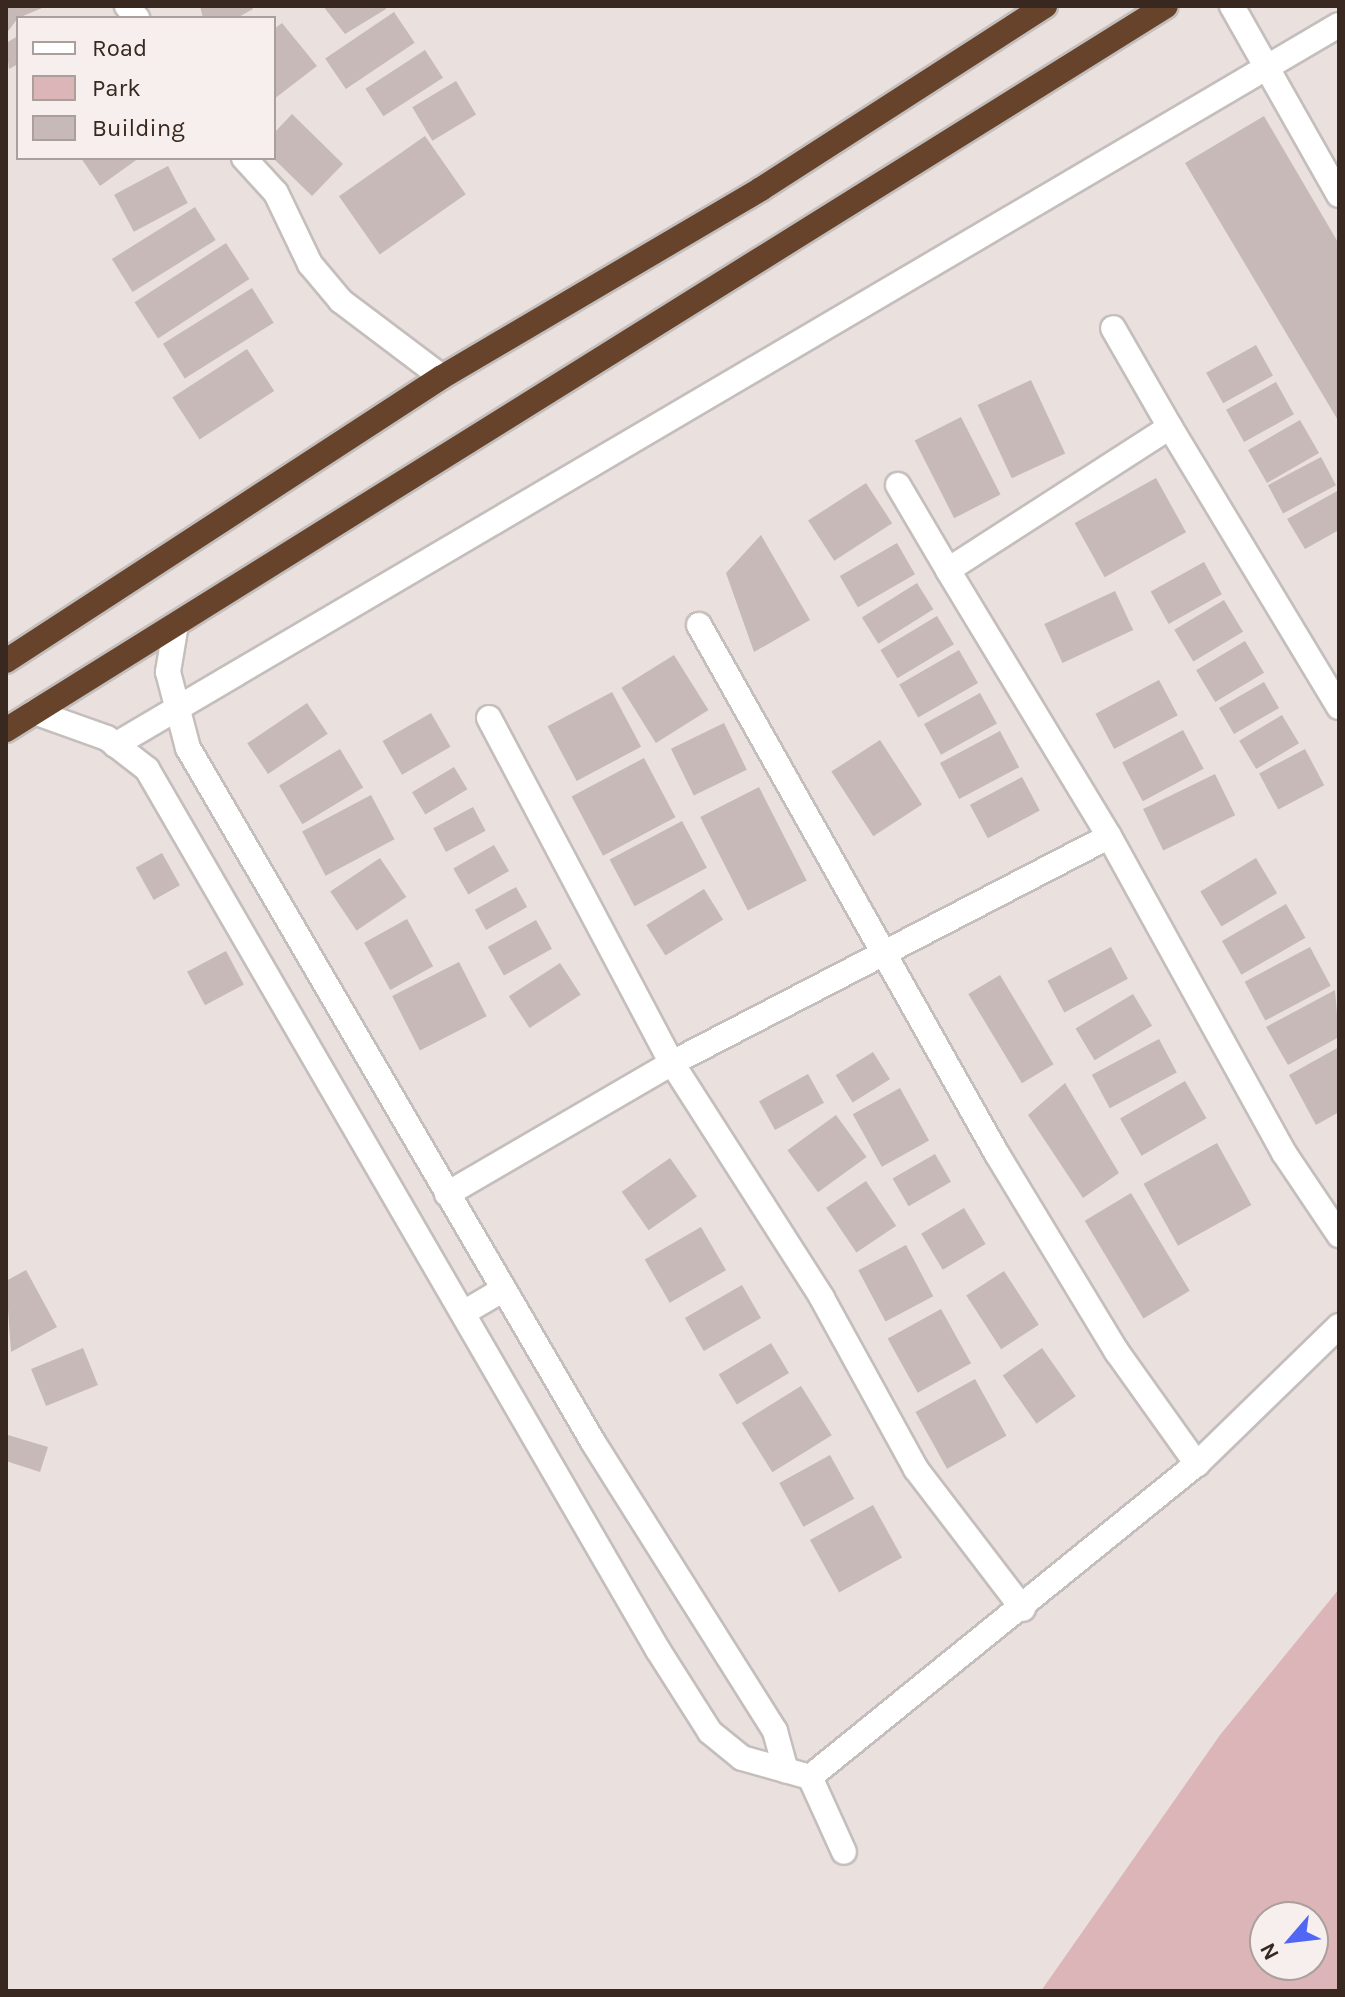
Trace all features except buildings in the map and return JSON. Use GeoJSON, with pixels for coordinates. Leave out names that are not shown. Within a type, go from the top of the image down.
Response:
{"type":"FeatureCollection","features":[{"type":"Feature","properties":{"kind":"highway"},"geometry":{"type":"LineString","coordinates":[[6,661],[442,377],[761,189],[1045,6]]}},
{"type":"Feature","properties":{"kind":"highway"},"geometry":{"type":"LineString","coordinates":[[6,730],[1166,6]]}},
{"type":"Feature","properties":{"kind":"street"},"geometry":{"type":"LineString","coordinates":[[1232,6],[1339,195]]}},
{"type":"Feature","properties":{"kind":"street"},"geometry":{"type":"LineString","coordinates":[[115,745],[897,281],[1270,71],[1339,25]]}},
{"type":"Feature","properties":{"kind":"street"},"geometry":{"type":"LineString","coordinates":[[246,160],[276,193],[310,264],[341,301],[442,377]]}},
{"type":"Feature","properties":{"kind":"street"},"geometry":{"type":"LineString","coordinates":[[1113,328],[1339,707]]}},
{"type":"Feature","properties":{"kind":"street"},"geometry":{"type":"LineString","coordinates":[[948,570],[1170,427]]}},
{"type":"Feature","properties":{"kind":"street"},"geometry":{"type":"LineString","coordinates":[[898,485],[1109,836],[1284,1153],[1339,1235]]}},
{"type":"Feature","properties":{"kind":"street"},"geometry":{"type":"LineString","coordinates":[[176,624],[168,672],[175,709],[209,787],[321,965],[396,1107],[447,1194],[775,1731],[844,1852]]}},
{"type":"Feature","properties":{"kind":"street"},"geometry":{"type":"LineString","coordinates":[[699,625],[883,952],[1117,1352],[1197,1464]]}},
{"type":"Feature","properties":{"kind":"street"},"geometry":{"type":"LineString","coordinates":[[34,712],[77,724],[115,745],[147,769],[362,1129],[710,1732],[742,1758],[798,1774]]}},
{"type":"Feature","properties":{"kind":"street"},"geometry":{"type":"LineString","coordinates":[[489,718],[672,1063],[822,1298],[916,1469],[1023,1609]]}},
{"type":"Feature","properties":{"kind":"street"},"geometry":{"type":"LineString","coordinates":[[447,1194],[672,1063],[1109,836]]}},
{"type":"Feature","properties":{"kind":"street"},"geometry":{"type":"LineString","coordinates":[[362,1129],[396,1107]]}},
{"type":"Feature","properties":{"kind":"street"},"geometry":{"type":"LineString","coordinates":[[465,1312],[504,1289]]}},
{"type":"Feature","properties":{"kind":"street"},"geometry":{"type":"LineString","coordinates":[[798,1774],[1023,1609],[1197,1464],[1339,1326]]}},
{"type":"Feature","properties":{"kind":"green space"},"geometry":{"type":"Polygon","coordinates":[[[1339,1589],[1339,1991],[1041,1991],[1220,1735],[1339,1589]]]}}]}
